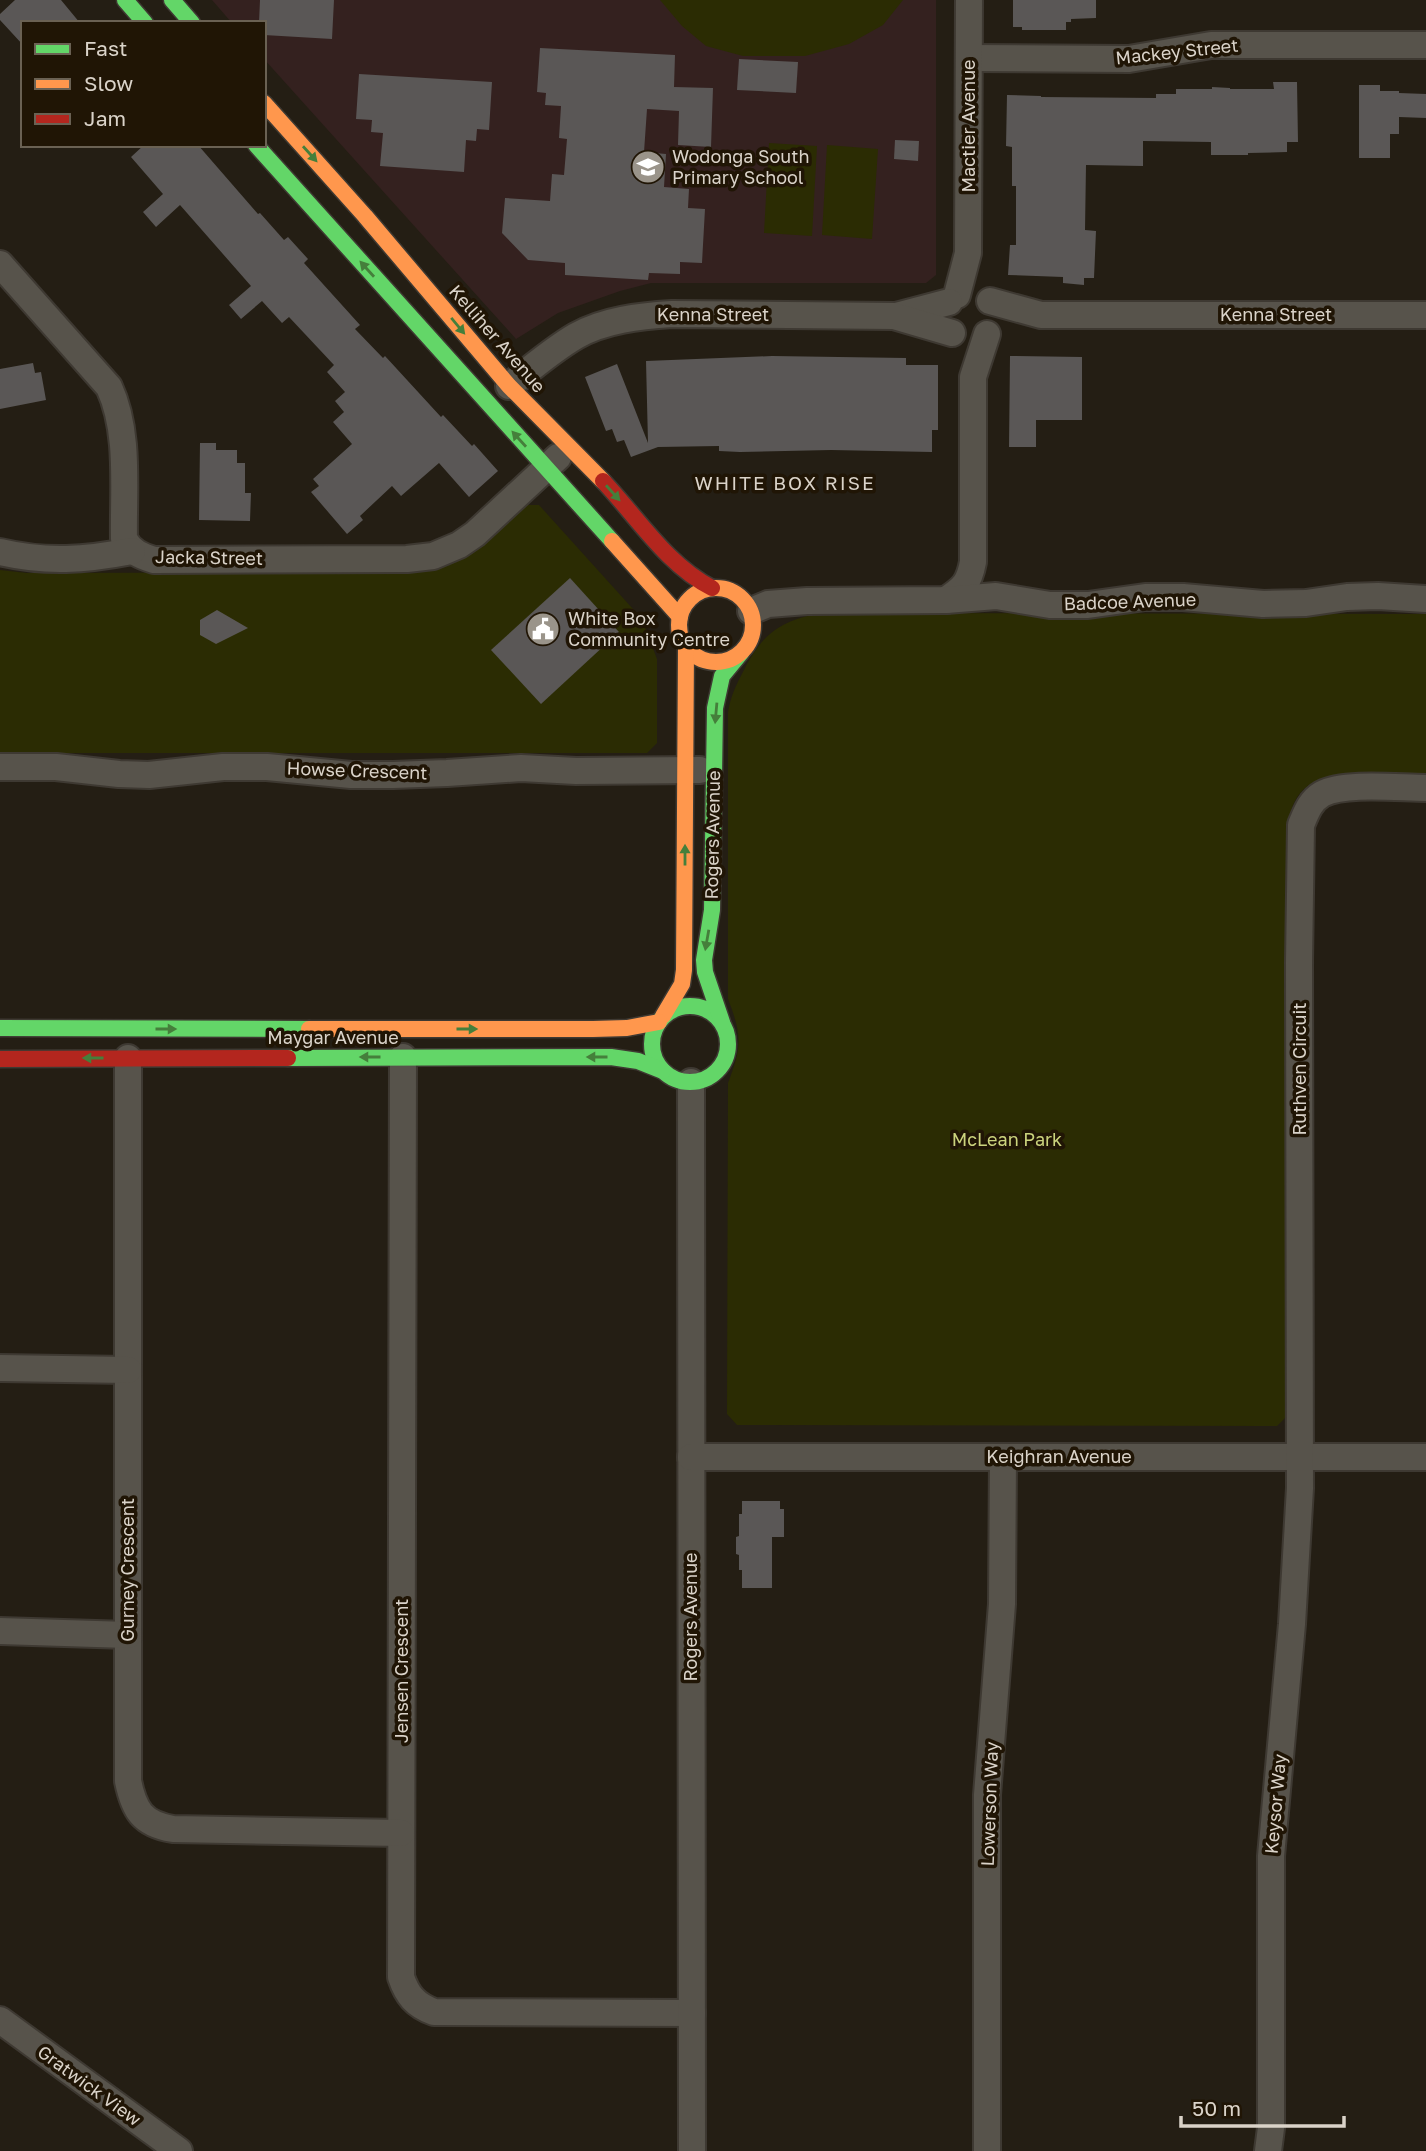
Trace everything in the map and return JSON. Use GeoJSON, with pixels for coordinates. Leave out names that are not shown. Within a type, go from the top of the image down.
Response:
{"type":"FeatureCollection","features":[{"type":"Feature","properties":{"kind":"street"},"geometry":{"type":"LineString","coordinates":[[125,0],[143,21]]}},
{"type":"Feature","properties":{"kind":"street"},"geometry":{"type":"LineString","coordinates":[[172,0],[190,21]]}},
{"type":"Feature","properties":{"kind":"street","name":"Mactier Avenue"},"geometry":{"type":"LineString","coordinates":[[969,0],[969,298]]}},
{"type":"Feature","properties":{"kind":"street","name":"Mackey Street"},"geometry":{"type":"LineString","coordinates":[[969,58],[1129,59],[1211,45],[1426,45]]}},
{"type":"Feature","properties":{"kind":"street","name":"Kelliher Avenue"},"geometry":{"type":"LineString","coordinates":[[266,105],[365,216],[509,386],[570,447],[672,559],[693,578],[712,588]]}},
{"type":"Feature","properties":{"kind":"street"},"geometry":{"type":"LineString","coordinates":[[258,147],[680,617]]}},
{"type":"Feature","properties":{"kind":"street","name":"Jacka Street"},"geometry":{"type":"LineString","coordinates":[[0,264],[109,387],[117,405],[122,428],[124,539],[132,551],[141,556],[154,559],[394,559],[433,556],[459,545],[475,534],[570,447]]}},
{"type":"Feature","properties":{"kind":"street"},"geometry":{"type":"LineString","coordinates":[[946,600],[963,589],[970,576],[972,377],[994,320],[994,311],[969,298],[945,318],[972,377]]}},
{"type":"Feature","properties":{"kind":"street","name":"Kenna Street"},"geometry":{"type":"LineString","coordinates":[[509,386],[577,336],[598,327],[645,316],[894,316],[969,298],[1041,315],[1426,315]]}},
{"type":"Feature","properties":{"kind":"street","name":"Kenna Street"},"geometry":{"type":"LineString","coordinates":[[988,332],[1041,315]]}},
{"type":"Feature","properties":{"kind":"street","name":"Kenna Street"},"geometry":{"type":"LineString","coordinates":[[894,316],[954,335]]}},
{"type":"Feature","properties":{"kind":"street"},"geometry":{"type":"LineString","coordinates":[[954,335],[972,340],[988,332]]}},
{"type":"Feature","properties":{"kind":"street"},"geometry":{"type":"LineString","coordinates":[[0,552],[59,561],[97,558],[132,551]]}},
{"type":"Feature","properties":{"kind":"street"},"geometry":{"type":"LineString","coordinates":[[712,588],[736,593],[751,611],[754,622],[748,644],[731,660],[706,661],[695,656],[686,647],[679,628],[684,606],[691,597],[712,588]]}},
{"type":"Feature","properties":{"kind":"street","name":"Badcoe Avenue"},"geometry":{"type":"LineString","coordinates":[[751,611],[768,604],[807,601],[946,600],[996,596],[1050,605],[1088,605],[1146,597],[1182,597],[1263,604],[1378,596],[1426,599]]}},
{"type":"Feature","properties":{"kind":"street","name":"Rogers Avenue"},"geometry":{"type":"LineString","coordinates":[[663,1071],[653,1052],[654,1031],[682,984],[684,970],[686,647]]}},
{"type":"Feature","properties":{"kind":"street","name":"Rogers Avenue"},"geometry":{"type":"LineString","coordinates":[[692,2151],[691,1082],[713,1075],[722,1066],[729,1044],[705,972],[704,960],[712,910],[715,708],[722,676],[741,653]]}},
{"type":"Feature","properties":{"kind":"street","name":"Howse Crescent"},"geometry":{"type":"LineString","coordinates":[[0,767],[56,767],[149,775],[234,767],[267,767],[351,775],[447,774],[521,768],[576,771],[714,771]]}},
{"type":"Feature","properties":{"kind":"street","name":"Ruthven Circuit"},"geometry":{"type":"LineString","coordinates":[[1300,1457],[1301,825],[1308,807],[1321,795],[1340,788],[1426,788]]}},
{"type":"Feature","properties":{"kind":"street"},"geometry":{"type":"LineString","coordinates":[[661,1019],[675,1009],[687,1005],[712,1012],[722,1021]]}},
{"type":"Feature","properties":{"kind":"street","name":"Maygar Avenue"},"geometry":{"type":"LineString","coordinates":[[0,1028],[615,1029],[661,1019]]}},
{"type":"Feature","properties":{"kind":"street"},"geometry":{"type":"LineString","coordinates":[[127,1029],[128,1058]]}},
{"type":"Feature","properties":{"kind":"street"},"geometry":{"type":"LineString","coordinates":[[403,1029],[403,1057]]}},
{"type":"Feature","properties":{"kind":"street","name":"Jensen Crescent"},"geometry":{"type":"LineString","coordinates":[[403,1057],[401,1977],[406,1992],[420,2006],[434,2012],[692,2013]]}},
{"type":"Feature","properties":{"kind":"street","name":"Maygar Avenue"},"geometry":{"type":"LineString","coordinates":[[0,1059],[611,1057],[638,1061],[663,1071]]}},
{"type":"Feature","properties":{"kind":"street","name":"Gurney Crescent"},"geometry":{"type":"LineString","coordinates":[[128,1058],[128,1781],[134,1803],[144,1818],[158,1827],[173,1829],[401,1833]]}},
{"type":"Feature","properties":{"kind":"street"},"geometry":{"type":"LineString","coordinates":[[663,1071],[671,1077],[691,1082]]}},
{"type":"Feature","properties":{"kind":"street"},"geometry":{"type":"LineString","coordinates":[[0,1368],[128,1370]]}},
{"type":"Feature","properties":{"kind":"street","name":"Keighran Avenue"},"geometry":{"type":"LineString","coordinates":[[691,1457],[1426,1457]]}},
{"type":"Feature","properties":{"kind":"street","name":"Lowerson Way"},"geometry":{"type":"LineString","coordinates":[[987,2151],[987,1795],[1002,1604],[1003,1457]]}},
{"type":"Feature","properties":{"kind":"street","name":"Keysor Way"},"geometry":{"type":"LineString","coordinates":[[1268,2151],[1271,2115],[1271,1856],[1292,1624],[1300,1457]]}},
{"type":"Feature","properties":{"kind":"street"},"geometry":{"type":"LineString","coordinates":[[0,1631],[128,1635]]}},
{"type":"Feature","properties":{"kind":"street","name":"Gratwick View"},"geometry":{"type":"LineString","coordinates":[[0,2020],[179,2151]]}},
{"type":"Feature","properties":{"kind":"shaded area","name":"Wodonga South Primary School"},"geometry":{"type":"Polygon","coordinates":[[[212,0],[936,0],[936,275],[926,283],[651,283],[558,313],[516,339],[266,61],[266,21],[230,21],[212,0]]]}},
{"type":"Feature","properties":{"kind":"green space"},"geometry":{"type":"Polygon","coordinates":[[[660,0],[903,0],[883,25],[849,44],[805,56],[743,56],[706,46],[682,26],[660,0]]]}},
{"type":"Feature","properties":{"kind":"green space"},"geometry":{"type":"Polygon","coordinates":[[[769,143],[817,146],[812,236],[764,233],[769,143]]]}},
{"type":"Feature","properties":{"kind":"green space"},"geometry":{"type":"Polygon","coordinates":[[[827,145],[878,149],[872,239],[822,235],[827,145]]]}},
{"type":"Feature","properties":{"kind":"green space"},"geometry":{"type":"Polygon","coordinates":[[[526,505],[539,505],[642,619],[657,659],[657,743],[647,753],[0,753],[0,570],[27,573],[421,572],[437,569],[465,556],[526,505]]]}},
{"type":"Feature","properties":{"kind":"green space","name":"McLean Park"},"geometry":{"type":"Polygon","coordinates":[[[822,613],[1426,614],[1426,774],[1347,775],[1318,780],[1298,795],[1289,823],[1287,1416],[1277,1426],[737,1425],[727,1414],[728,1083],[738,1050],[738,1032],[728,999],[728,712],[741,675],[766,638],[795,620],[822,613]]]}},
{"type":"Feature","properties":{"kind":"building"},"geometry":{"type":"Polygon","coordinates":[[[15,0],[61,0],[78,21],[21,21],[21,43],[0,20],[0,14],[15,0]]]}},
{"type":"Feature","properties":{"kind":"building"},"geometry":{"type":"Polygon","coordinates":[[[260,0],[334,0],[332,39],[266,35],[266,21],[259,21],[260,0]]]}},
{"type":"Feature","properties":{"kind":"building"},"geometry":{"type":"Polygon","coordinates":[[[1013,0],[1096,0],[1096,18],[1071,19],[1071,22],[1066,22],[1066,30],[1022,30],[1022,27],[1013,27],[1013,0]]]}},
{"type":"Feature","properties":{"kind":"building"},"geometry":{"type":"Polygon","coordinates":[[[540,48],[675,55],[674,87],[713,88],[711,147],[678,145],[679,111],[647,109],[644,152],[666,154],[664,187],[689,189],[688,208],[705,209],[702,263],[680,262],[680,274],[649,273],[648,280],[565,275],[565,263],[528,260],[502,233],[505,198],[550,201],[552,174],[564,175],[567,139],[559,138],[561,106],[545,105],[546,93],[537,92],[540,48]]]}},
{"type":"Feature","properties":{"kind":"building"},"geometry":{"type":"Polygon","coordinates":[[[739,59],[798,62],[796,93],[737,90],[739,59]]]}},
{"type":"Feature","properties":{"kind":"building"},"geometry":{"type":"Polygon","coordinates":[[[359,74],[492,82],[489,130],[477,129],[476,141],[466,140],[464,172],[380,166],[383,133],[371,132],[372,120],[356,119],[359,74]]]}},
{"type":"Feature","properties":{"kind":"building"},"geometry":{"type":"Polygon","coordinates":[[[1273,82],[1297,82],[1298,142],[1287,142],[1287,152],[1211,155],[1211,142],[1143,141],[1143,166],[1086,165],[1085,230],[1096,231],[1094,278],[1084,278],[1084,285],[1063,283],[1063,277],[1008,275],[1010,245],[1016,245],[1016,186],[1012,186],[1012,147],[1006,146],[1007,95],[1156,98],[1156,94],[1176,94],[1176,89],[1274,89],[1273,82]]]}},
{"type":"Feature","properties":{"kind":"building"},"geometry":{"type":"Polygon","coordinates":[[[1359,85],[1380,85],[1380,91],[1426,94],[1426,118],[1399,117],[1399,134],[1390,134],[1390,158],[1359,158],[1359,85]]]}},
{"type":"Feature","properties":{"kind":"building"},"geometry":{"type":"Polygon","coordinates":[[[895,140],[919,141],[918,161],[894,159],[895,140]]]}},
{"type":"Feature","properties":{"kind":"building"},"geometry":{"type":"Polygon","coordinates":[[[142,147],[200,147],[258,214],[260,213],[284,240],[288,237],[308,259],[304,263],[360,325],[355,329],[383,358],[385,356],[441,417],[443,415],[472,446],[474,444],[498,471],[469,497],[439,463],[401,496],[392,486],[360,516],[363,520],[347,534],[311,492],[319,486],[313,479],[352,444],[333,422],[344,412],[335,401],[345,392],[327,372],[334,365],[289,317],[282,323],[262,301],[241,319],[229,305],[251,286],[180,205],[156,227],[143,212],[163,194],[131,157],[142,147]]]}},
{"type":"Feature","properties":{"kind":"building"},"geometry":{"type":"Polygon","coordinates":[[[772,356],[906,358],[906,365],[938,365],[938,430],[932,430],[932,452],[740,452],[719,451],[719,446],[658,447],[631,457],[624,440],[617,442],[612,429],[606,431],[585,377],[617,364],[648,443],[646,361],[772,356]]]}},
{"type":"Feature","properties":{"kind":"building"},"geometry":{"type":"Polygon","coordinates":[[[1010,356],[1082,357],[1082,420],[1036,420],[1036,447],[1009,447],[1010,356]]]}},
{"type":"Feature","properties":{"kind":"building"},"geometry":{"type":"Polygon","coordinates":[[[33,363],[35,373],[41,372],[46,400],[0,409],[0,369],[33,363]]]}},
{"type":"Feature","properties":{"kind":"building"},"geometry":{"type":"Polygon","coordinates":[[[200,443],[216,443],[216,450],[237,450],[237,463],[245,463],[245,493],[251,493],[250,521],[199,520],[200,443]]]}},
{"type":"Feature","properties":{"kind":"building"},"geometry":{"type":"Polygon","coordinates":[[[570,578],[619,632],[541,704],[491,650],[570,578]]]}},
{"type":"Feature","properties":{"kind":"building"},"geometry":{"type":"Polygon","coordinates":[[[217,610],[248,628],[216,644],[200,635],[200,620],[217,610]]]}},
{"type":"Feature","properties":{"kind":"building"},"geometry":{"type":"Polygon","coordinates":[[[742,1501],[780,1501],[780,1509],[784,1509],[784,1537],[772,1537],[772,1588],[742,1588],[742,1570],[739,1570],[739,1555],[736,1554],[736,1537],[739,1536],[742,1501]]]}},
{"type":"Feature","properties":{"kind":"traffic: fast"},"geometry":{"type":"LineString","coordinates":[[125,0],[143,21]]}},
{"type":"Feature","properties":{"kind":"traffic: fast"},"geometry":{"type":"LineString","coordinates":[[172,0],[190,21]]}},
{"type":"Feature","properties":{"kind":"traffic: fast"},"geometry":{"type":"LineString","coordinates":[[258,147],[612,541]]}},
{"type":"Feature","properties":{"kind":"traffic: fast"},"geometry":{"type":"LineString","coordinates":[[722,1022],[705,972],[704,960],[712,910],[715,708],[722,676],[741,653]]}},
{"type":"Feature","properties":{"kind":"traffic: fast"},"geometry":{"type":"LineString","coordinates":[[683,1006],[697,1006],[711,1012],[722,1023],[728,1044],[725,1059],[717,1071],[697,1082],[683,1082],[669,1076],[658,1065],[652,1051],[652,1037],[658,1023],[669,1012],[683,1006]]}},
{"type":"Feature","properties":{"kind":"traffic: fast"},"geometry":{"type":"LineString","coordinates":[[0,1028],[309,1029]]}},
{"type":"Feature","properties":{"kind":"traffic: fast"},"geometry":{"type":"LineString","coordinates":[[288,1058],[611,1057],[638,1061],[663,1071]]}},
{"type":"Feature","properties":{"kind":"traffic: slow"},"geometry":{"type":"LineString","coordinates":[[266,105],[365,216],[509,386],[603,481]]}},
{"type":"Feature","properties":{"kind":"traffic: slow"},"geometry":{"type":"LineString","coordinates":[[612,541],[680,617]]}},
{"type":"Feature","properties":{"kind":"traffic: slow"},"geometry":{"type":"LineString","coordinates":[[716,588],[737,594],[747,604],[753,625],[747,646],[737,656],[716,662],[695,656],[685,646],[679,625],[685,604],[695,594],[716,588]]}},
{"type":"Feature","properties":{"kind":"traffic: slow"},"geometry":{"type":"LineString","coordinates":[[663,1016],[682,984],[684,970],[686,647]]}},
{"type":"Feature","properties":{"kind":"traffic: slow"},"geometry":{"type":"LineString","coordinates":[[309,1029],[593,1029],[627,1028],[659,1022]]}},
{"type":"Feature","properties":{"kind":"traffic: jam"},"geometry":{"type":"LineString","coordinates":[[603,481],[680,566],[712,588]]}},
{"type":"Feature","properties":{"kind":"traffic: jam"},"geometry":{"type":"LineString","coordinates":[[0,1059],[288,1058]]}},
{"type":"Feature","properties":{"kind":"place","name":"Wodonga South Primary School"},"geometry":{"type":"Point","coordinates":[648,167]}},
{"type":"Feature","properties":{"kind":"place","name":"White Box Community Centre"},"geometry":{"type":"Point","coordinates":[543,629]}},
{"type":"Feature","properties":{"kind":"district","name":"WHITE BOX RISE"},"geometry":{"type":"Point","coordinates":[785,483]}}]}
